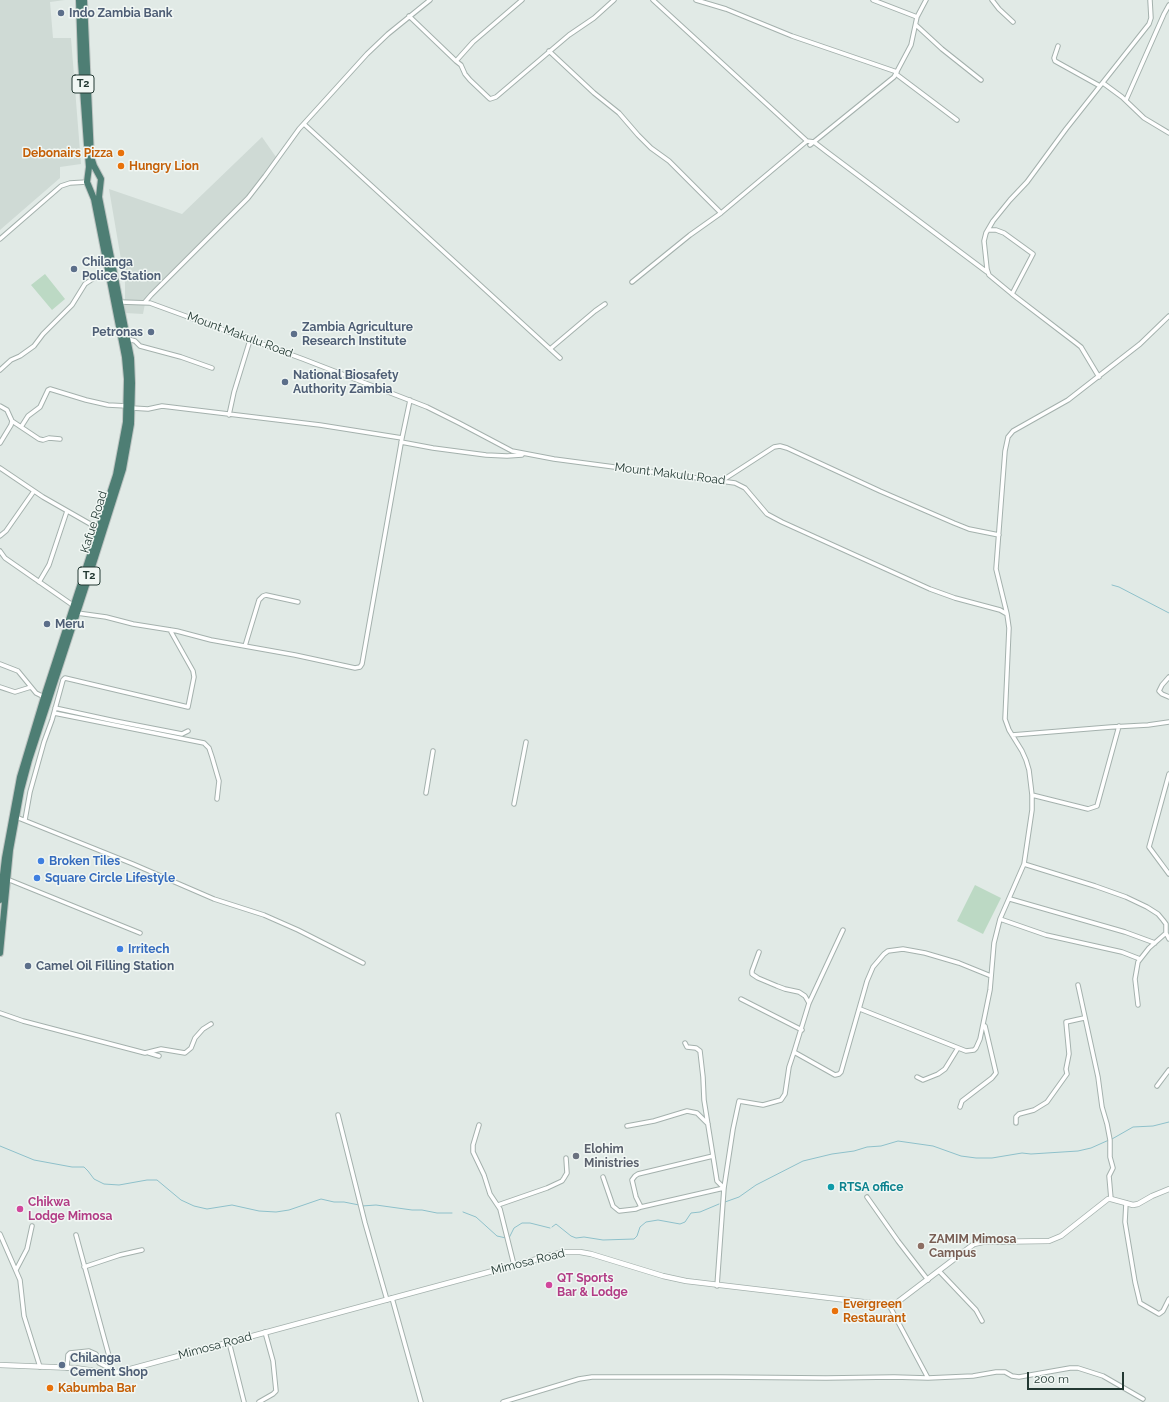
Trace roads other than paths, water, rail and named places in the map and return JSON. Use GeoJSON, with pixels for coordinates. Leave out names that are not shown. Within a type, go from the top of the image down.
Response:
{"type":"FeatureCollection","features":[{"type":"Feature","properties":{"kind":"highway","name":"Kafue Road"},"geometry":{"type":"LineString","coordinates":[[0,900],[5,858],[17,790],[25,759],[116,475],[130,407],[125,357],[94,198],[88,182],[89,167],[79,0]]}},
{"type":"Feature","properties":{"kind":"highway","name":"T2"},"geometry":{"type":"LineString","coordinates":[[84,0],[92,156],[94,166],[100,177]]}},
{"type":"Feature","properties":{"kind":"highway"},"geometry":{"type":"LineString","coordinates":[[95,174],[100,177],[102,182],[100,186],[94,189],[88,182],[95,174]]}},
{"type":"Feature","properties":{"kind":"highway","name":"Kafue Road"},"geometry":{"type":"LineString","coordinates":[[0,953],[7,879],[16,817],[30,757],[123,469],[129,436],[132,377],[128,339],[99,197],[100,186]]}},
{"type":"Feature","properties":{"kind":"street"},"geometry":{"type":"LineString","coordinates":[[145,302],[248,198],[304,124],[367,54],[409,16],[430,0]]}},
{"type":"Feature","properties":{"kind":"street"},"geometry":{"type":"LineString","coordinates":[[456,61],[474,42],[522,0]]}},
{"type":"Feature","properties":{"kind":"street"},"geometry":{"type":"LineString","coordinates":[[409,16],[461,65],[465,74],[470,80],[490,99],[496,97],[549,51],[594,18],[614,0]]}},
{"type":"Feature","properties":{"kind":"street"},"geometry":{"type":"LineString","coordinates":[[653,0],[807,141],[812,143],[987,272],[1012,294],[1081,347],[1099,377]]}},
{"type":"Feature","properties":{"kind":"street"},"geometry":{"type":"LineString","coordinates":[[696,0],[726,9],[792,36],[896,73],[957,120]]}},
{"type":"Feature","properties":{"kind":"street"},"geometry":{"type":"LineString","coordinates":[[873,0],[917,17]]}},
{"type":"Feature","properties":{"kind":"street"},"geometry":{"type":"LineString","coordinates":[[812,143],[891,79],[896,73],[911,45],[917,17],[926,0]]}},
{"type":"Feature","properties":{"kind":"street"},"geometry":{"type":"LineString","coordinates":[[992,0],[1013,22]]}},
{"type":"Feature","properties":{"kind":"street"},"geometry":{"type":"LineString","coordinates":[[987,272],[984,245],[988,230],[1008,202],[1027,182],[1066,129],[1149,24],[1151,18],[1150,0]]}},
{"type":"Feature","properties":{"kind":"street"},"geometry":{"type":"LineString","coordinates":[[1126,100],[1169,5]]}},
{"type":"Feature","properties":{"kind":"street"},"geometry":{"type":"LineString","coordinates":[[916,25],[942,49],[981,80]]}},
{"type":"Feature","properties":{"kind":"street"},"geometry":{"type":"LineString","coordinates":[[1058,46],[1054,58],[1055,61],[1102,85],[1126,100],[1141,115],[1169,133]]}},
{"type":"Feature","properties":{"kind":"street"},"geometry":{"type":"LineString","coordinates":[[549,51],[594,93],[619,113],[651,148],[669,161],[721,213]]}},
{"type":"Feature","properties":{"kind":"street"},"geometry":{"type":"LineString","coordinates":[[304,124],[560,358]]}},
{"type":"Feature","properties":{"kind":"street"},"geometry":{"type":"LineString","coordinates":[[632,282],[690,235],[721,213],[807,141]]}},
{"type":"Feature","properties":{"kind":"street"},"geometry":{"type":"LineString","coordinates":[[0,239],[61,186],[70,183],[88,182]]}},
{"type":"Feature","properties":{"kind":"street"},"geometry":{"type":"LineString","coordinates":[[988,230],[996,230],[1004,233],[1033,254],[1012,294]]}},
{"type":"Feature","properties":{"kind":"street"},"geometry":{"type":"LineString","coordinates":[[0,370],[11,360],[20,356],[34,346],[43,334],[72,305],[89,280],[109,274]]}},
{"type":"Feature","properties":{"kind":"street","name":"Mount Makulu Road"},"geometry":{"type":"LineString","coordinates":[[120,302],[145,302],[185,315],[304,359],[410,400],[459,423],[504,448],[527,455],[723,480],[735,483],[745,488],[763,511],[782,522],[930,589],[955,598],[1000,610],[1007,614]]}},
{"type":"Feature","properties":{"kind":"street"},"geometry":{"type":"LineString","coordinates":[[550,349],[605,304]]}},
{"type":"Feature","properties":{"kind":"street"},"geometry":{"type":"LineString","coordinates":[[860,1009],[966,1051],[971,1051],[976,1048],[984,1023],[994,943],[1000,919],[1024,864],[1030,828],[1032,795],[1029,770],[1026,760],[1009,730],[1005,719],[1009,628],[996,569],[1005,451],[1008,437],[1013,431],[1068,400],[1099,377],[1140,344],[1169,316]]}},
{"type":"Feature","properties":{"kind":"street"},"geometry":{"type":"LineString","coordinates":[[128,339],[135,341],[140,346],[181,357],[212,368]]}},
{"type":"Feature","properties":{"kind":"street"},"geometry":{"type":"LineString","coordinates":[[229,415],[234,392],[250,340]]}},
{"type":"Feature","properties":{"kind":"street"},"geometry":{"type":"LineString","coordinates":[[21,427],[28,416],[40,407],[48,390],[50,389],[108,405],[148,408],[162,406],[320,425],[401,440],[433,448],[486,455],[527,455]]}},
{"type":"Feature","properties":{"kind":"street"},"geometry":{"type":"LineString","coordinates":[[77,613],[106,617],[211,640],[356,668],[361,667],[401,440],[410,400]]}},
{"type":"Feature","properties":{"kind":"street"},"geometry":{"type":"LineString","coordinates":[[0,406],[7,410],[12,421],[41,440],[49,438],[60,440]]}},
{"type":"Feature","properties":{"kind":"street"},"geometry":{"type":"LineString","coordinates":[[0,442],[12,421]]}},
{"type":"Feature","properties":{"kind":"street"},"geometry":{"type":"LineString","coordinates":[[723,480],[774,447],[783,446],[880,491],[954,523],[969,529],[999,535]]}},
{"type":"Feature","properties":{"kind":"street"},"geometry":{"type":"LineString","coordinates":[[0,468],[34,491],[99,529]]}},
{"type":"Feature","properties":{"kind":"street"},"geometry":{"type":"LineString","coordinates":[[0,536],[6,531],[34,491]]}},
{"type":"Feature","properties":{"kind":"street"},"geometry":{"type":"LineString","coordinates":[[39,582],[49,566],[67,511]]}},
{"type":"Feature","properties":{"kind":"street"},"geometry":{"type":"LineString","coordinates":[[0,550],[5,558],[74,606]]}},
{"type":"Feature","properties":{"kind":"street"},"geometry":{"type":"LineString","coordinates":[[245,646],[259,600],[262,596],[298,602]]}},
{"type":"Feature","properties":{"kind":"street"},"geometry":{"type":"LineString","coordinates":[[25,820],[30,792],[63,680],[65,678],[188,707],[194,677],[193,671],[170,630]]}},
{"type":"Feature","properties":{"kind":"street"},"geometry":{"type":"LineString","coordinates":[[0,664],[18,671],[36,693],[44,697]]}},
{"type":"Feature","properties":{"kind":"street"},"geometry":{"type":"LineString","coordinates":[[1169,677],[1162,684],[1159,691],[1169,697]]}},
{"type":"Feature","properties":{"kind":"street"},"geometry":{"type":"LineString","coordinates":[[0,687],[15,692],[31,687]]}},
{"type":"Feature","properties":{"kind":"street"},"geometry":{"type":"LineString","coordinates":[[45,708],[204,743],[209,748],[219,781],[217,799]]}},
{"type":"Feature","properties":{"kind":"street"},"geometry":{"type":"LineString","coordinates":[[54,710],[182,734],[188,731]]}},
{"type":"Feature","properties":{"kind":"street"},"geometry":{"type":"LineString","coordinates":[[1012,735],[1119,726],[1148,726],[1169,722]]}},
{"type":"Feature","properties":{"kind":"street"},"geometry":{"type":"LineString","coordinates":[[1032,795],[1088,809],[1097,806],[1119,726]]}},
{"type":"Feature","properties":{"kind":"street"},"geometry":{"type":"LineString","coordinates":[[514,804],[526,742]]}},
{"type":"Feature","properties":{"kind":"street"},"geometry":{"type":"LineString","coordinates":[[426,793],[433,752]]}},
{"type":"Feature","properties":{"kind":"street"},"geometry":{"type":"LineString","coordinates":[[30,757],[40,760]]}},
{"type":"Feature","properties":{"kind":"street"},"geometry":{"type":"LineString","coordinates":[[1169,774],[1149,847],[1169,874]]}},
{"type":"Feature","properties":{"kind":"street"},"geometry":{"type":"LineString","coordinates":[[16,817],[214,898],[264,915],[298,930],[363,963]]}},
{"type":"Feature","properties":{"kind":"street"},"geometry":{"type":"LineString","coordinates":[[1024,864],[1084,882],[1126,897],[1153,910],[1167,923],[1166,933],[1169,939]]}},
{"type":"Feature","properties":{"kind":"street"},"geometry":{"type":"LineString","coordinates":[[7,879],[140,933]]}},
{"type":"Feature","properties":{"kind":"street"},"geometry":{"type":"LineString","coordinates":[[1010,898],[1155,942]]}},
{"type":"Feature","properties":{"kind":"street"},"geometry":{"type":"LineString","coordinates":[[1000,919],[1046,935],[1122,952],[1140,959]]}},
{"type":"Feature","properties":{"kind":"street"},"geometry":{"type":"LineString","coordinates":[[717,1286],[724,1188],[739,1101],[763,1105],[781,1100],[785,1094],[789,1068],[802,1030],[809,1003],[843,930]]}},
{"type":"Feature","properties":{"kind":"street"},"geometry":{"type":"LineString","coordinates":[[1138,1005],[1135,979],[1140,959],[1155,942],[1166,933]]}},
{"type":"Feature","properties":{"kind":"street"},"geometry":{"type":"LineString","coordinates":[[794,1052],[829,1072],[838,1074],[842,1072],[860,1009],[862,996],[873,967],[884,954],[894,949],[913,950],[946,958],[991,976]]}},
{"type":"Feature","properties":{"kind":"street"},"geometry":{"type":"LineString","coordinates":[[759,952],[752,974],[777,986],[799,992],[805,996],[809,1003]]}},
{"type":"Feature","properties":{"kind":"street"},"geometry":{"type":"LineString","coordinates":[[1078,985],[1110,1140],[1110,1157],[1112,1168],[1109,1176],[1111,1199]]}},
{"type":"Feature","properties":{"kind":"street"},"geometry":{"type":"LineString","coordinates":[[741,999],[802,1030]]}},
{"type":"Feature","properties":{"kind":"street"},"geometry":{"type":"LineString","coordinates":[[0,1013],[143,1053],[161,1049],[185,1054],[191,1048],[195,1038],[202,1030],[211,1024]]}},
{"type":"Feature","properties":{"kind":"street"},"geometry":{"type":"LineString","coordinates":[[1016,1123],[1016,1117],[1019,1114],[1034,1110],[1047,1102],[1067,1074],[1066,1070],[1069,1054],[1066,1022],[1084,1018]]}},
{"type":"Feature","properties":{"kind":"street"},"geometry":{"type":"LineString","coordinates":[[960,1107],[962,1101],[992,1078],[996,1071],[984,1023]]}},
{"type":"Feature","properties":{"kind":"street"},"geometry":{"type":"LineString","coordinates":[[685,1043],[687,1046],[696,1048],[700,1051],[704,1100],[717,1181],[724,1188]]}},
{"type":"Feature","properties":{"kind":"street"},"geometry":{"type":"LineString","coordinates":[[917,1077],[923,1080],[938,1074],[945,1069],[958,1048]]}},
{"type":"Feature","properties":{"kind":"street"},"geometry":{"type":"LineString","coordinates":[[149,1052],[158,1056]]}},
{"type":"Feature","properties":{"kind":"street"},"geometry":{"type":"LineString","coordinates":[[1156,1086],[1169,1070]]}},
{"type":"Feature","properties":{"kind":"street"},"geometry":{"type":"LineString","coordinates":[[627,1126],[654,1122],[687,1111],[697,1113],[708,1124]]}},
{"type":"Feature","properties":{"kind":"street"},"geometry":{"type":"LineString","coordinates":[[338,1115],[365,1223],[387,1300]]}},
{"type":"Feature","properties":{"kind":"street"},"geometry":{"type":"LineString","coordinates":[[479,1125],[473,1145],[473,1152],[486,1178],[490,1194],[498,1205],[514,1265]]}},
{"type":"Feature","properties":{"kind":"street"},"geometry":{"type":"LineString","coordinates":[[640,1207],[632,1180],[635,1176],[713,1156]]}},
{"type":"Feature","properties":{"kind":"street"},"geometry":{"type":"LineString","coordinates":[[498,1205],[547,1188],[562,1181],[567,1172],[566,1158]]}},
{"type":"Feature","properties":{"kind":"street"},"geometry":{"type":"LineString","coordinates":[[603,1177],[613,1206],[619,1211],[636,1209],[724,1188]]}},
{"type":"Feature","properties":{"kind":"street"},"geometry":{"type":"LineString","coordinates":[[928,1378],[889,1306],[895,1304],[928,1280],[974,1244],[983,1242],[1044,1242],[1055,1239],[1067,1232],[1104,1202],[1111,1199],[1133,1205],[1138,1204],[1169,1189]]}},
{"type":"Feature","properties":{"kind":"street"},"geometry":{"type":"LineString","coordinates":[[867,1197],[928,1280]]}},
{"type":"Feature","properties":{"kind":"street"},"geometry":{"type":"LineString","coordinates":[[1126,1203],[1125,1222],[1140,1303],[1159,1314],[1163,1311],[1169,1299]]}},
{"type":"Feature","properties":{"kind":"street"},"geometry":{"type":"LineString","coordinates":[[16,1270],[27,1249],[32,1226]]}},
{"type":"Feature","properties":{"kind":"street"},"geometry":{"type":"LineString","coordinates":[[0,1234],[20,1280],[24,1316],[40,1366]]}},
{"type":"Feature","properties":{"kind":"street"},"geometry":{"type":"LineString","coordinates":[[76,1235],[109,1356],[109,1371]]}},
{"type":"Feature","properties":{"kind":"street"},"geometry":{"type":"LineString","coordinates":[[84,1267],[120,1255],[142,1250]]}},
{"type":"Feature","properties":{"kind":"street","name":"Mimosa Road"},"geometry":{"type":"LineString","coordinates":[[0,1365],[123,1371],[563,1252],[580,1252],[602,1257],[674,1279],[717,1286],[889,1306]]}},
{"type":"Feature","properties":{"kind":"street"},"geometry":{"type":"LineString","coordinates":[[939,1271],[976,1310],[982,1321]]}},
{"type":"Feature","properties":{"kind":"street"},"geometry":{"type":"LineString","coordinates":[[392,1298],[421,1402]]}},
{"type":"Feature","properties":{"kind":"street"},"geometry":{"type":"LineString","coordinates":[[259,1402],[276,1391],[273,1361],[265,1332]]}},
{"type":"Feature","properties":{"kind":"street"},"geometry":{"type":"LineString","coordinates":[[229,1342],[244,1402]]}},
{"type":"Feature","properties":{"kind":"street"},"geometry":{"type":"LineString","coordinates":[[67,1368],[69,1354],[89,1351],[96,1354],[99,1363],[109,1371]]}},
{"type":"Feature","properties":{"kind":"street"},"geometry":{"type":"LineString","coordinates":[[503,1402],[579,1379],[592,1377],[928,1378],[973,1376],[1005,1372],[1012,1376],[1018,1377],[1078,1368],[1103,1376],[1143,1399]]}},
{"type":"Feature","properties":{"kind":"waterway"},"geometry":{"type":"LineString","coordinates":[[1112,585],[1119,587],[1169,613]]}},
{"type":"Feature","properties":{"kind":"waterway"},"geometry":{"type":"LineString","coordinates":[[1112,1139],[1133,1127],[1153,1126],[1169,1122]]}},
{"type":"Feature","properties":{"kind":"waterway"},"geometry":{"type":"LineString","coordinates":[[725,1202],[739,1197],[756,1185],[803,1161],[867,1147],[881,1146],[898,1141],[933,1146],[961,1156],[992,1158],[1022,1153],[1031,1154],[1078,1151],[1091,1148],[1109,1140]]}},
{"type":"Feature","properties":{"kind":"waterway"},"geometry":{"type":"LineString","coordinates":[[0,1146],[34,1160],[72,1167],[84,1167],[94,1179],[104,1184],[119,1185],[147,1180],[157,1180],[181,1200],[194,1206],[207,1209],[232,1205],[259,1211],[276,1212],[289,1210],[321,1199],[359,1205]]}},
{"type":"Feature","properties":{"kind":"waterway"},"geometry":{"type":"LineString","coordinates":[[552,1227],[556,1224],[571,1236],[576,1238],[584,1237],[603,1240],[634,1239],[637,1236],[640,1227],[646,1222],[658,1220],[680,1224],[685,1222],[691,1213],[700,1212],[719,1204]]}},
{"type":"Feature","properties":{"kind":"waterway"},"geometry":{"type":"LineString","coordinates":[[362,1206],[376,1205],[437,1213],[452,1213]]}},
{"type":"Feature","properties":{"kind":"waterway"},"geometry":{"type":"LineString","coordinates":[[463,1212],[476,1217],[497,1236],[506,1238]]}},
{"type":"Feature","properties":{"kind":"waterway"},"geometry":{"type":"LineString","coordinates":[[509,1238],[514,1228],[522,1223],[530,1223],[550,1228]]}},
{"type":"Feature","properties":{"kind":"place","name":"Indo Zambia Bank"},"geometry":{"type":"Point","coordinates":[61,13]}},
{"type":"Feature","properties":{"kind":"place","name":"Debonairs Pizza"},"geometry":{"type":"Point","coordinates":[121,153]}},
{"type":"Feature","properties":{"kind":"place","name":"Hungry Lion"},"geometry":{"type":"Point","coordinates":[121,166]}},
{"type":"Feature","properties":{"kind":"place","name":"Chilanga Police Station"},"geometry":{"type":"Point","coordinates":[74,269]}},
{"type":"Feature","properties":{"kind":"place","name":"Petronas"},"geometry":{"type":"Point","coordinates":[151,332]}},
{"type":"Feature","properties":{"kind":"place","name":"Zambia Agriculture Research Institute"},"geometry":{"type":"Point","coordinates":[294,334]}},
{"type":"Feature","properties":{"kind":"place","name":"National Biosafety Authority Zambia"},"geometry":{"type":"Point","coordinates":[285,382]}},
{"type":"Feature","properties":{"kind":"place","name":"Meru"},"geometry":{"type":"Point","coordinates":[47,624]}},
{"type":"Feature","properties":{"kind":"place","name":"Broken Tiles"},"geometry":{"type":"Point","coordinates":[41,861]}},
{"type":"Feature","properties":{"kind":"place","name":"Square Circle Lifestyle"},"geometry":{"type":"Point","coordinates":[37,878]}},
{"type":"Feature","properties":{"kind":"place","name":"Irritech"},"geometry":{"type":"Point","coordinates":[120,949]}},
{"type":"Feature","properties":{"kind":"place","name":"Camel Oil Filling Station"},"geometry":{"type":"Point","coordinates":[28,966]}},
{"type":"Feature","properties":{"kind":"place","name":"Elohim Ministries"},"geometry":{"type":"Point","coordinates":[576,1156]}},
{"type":"Feature","properties":{"kind":"place","name":"RTSA office"},"geometry":{"type":"Point","coordinates":[831,1187]}},
{"type":"Feature","properties":{"kind":"place","name":"Chikwa Lodge Mimosa"},"geometry":{"type":"Point","coordinates":[20,1209]}},
{"type":"Feature","properties":{"kind":"place","name":"ZAMIM Mimosa Campus"},"geometry":{"type":"Point","coordinates":[921,1246]}},
{"type":"Feature","properties":{"kind":"place","name":"QT Sports Bar & Lodge"},"geometry":{"type":"Point","coordinates":[549,1285]}},
{"type":"Feature","properties":{"kind":"place","name":"Evergreen Restaurant"},"geometry":{"type":"Point","coordinates":[835,1311]}},
{"type":"Feature","properties":{"kind":"place","name":"Chilanga Cement Shop"},"geometry":{"type":"Point","coordinates":[62,1365]}},
{"type":"Feature","properties":{"kind":"place","name":"Kabumba Bar"},"geometry":{"type":"Point","coordinates":[50,1388]}}]}
